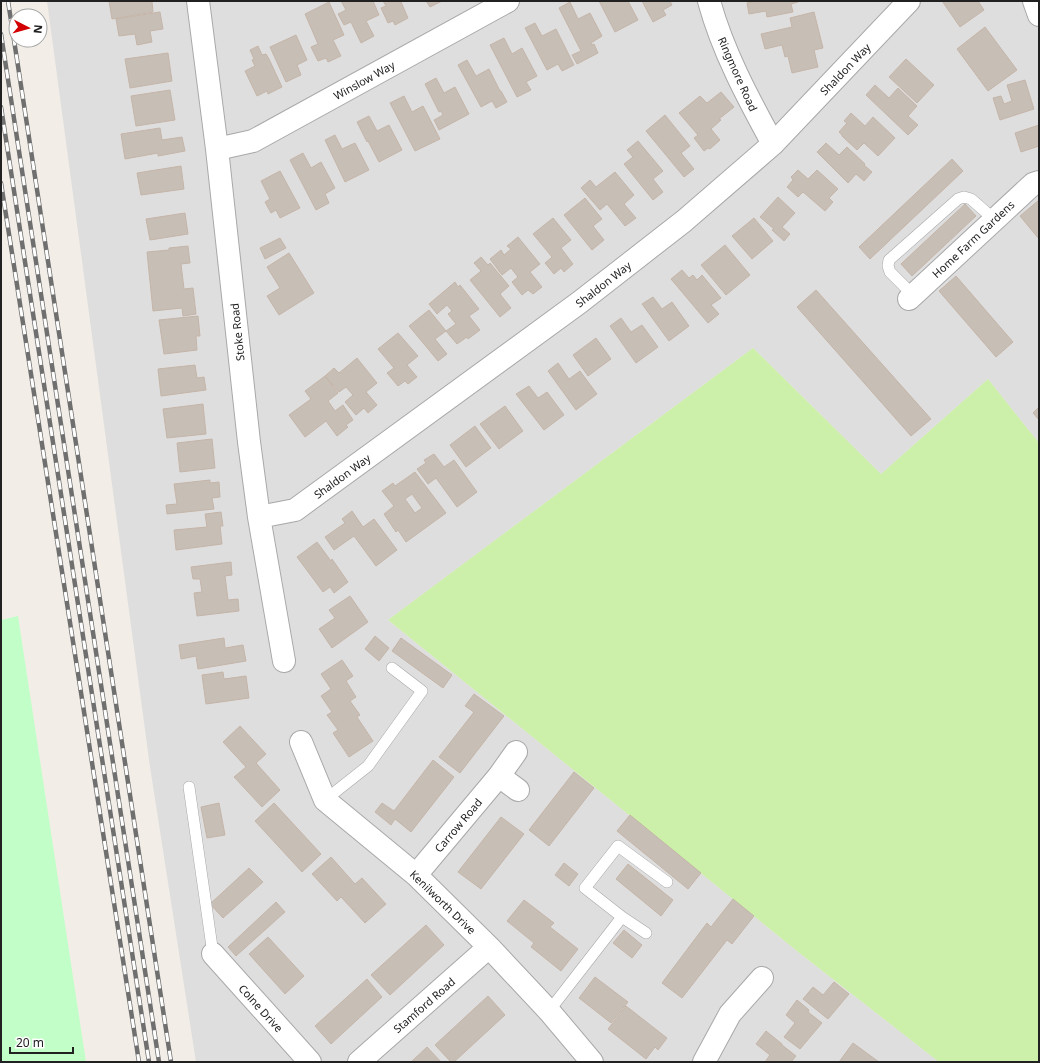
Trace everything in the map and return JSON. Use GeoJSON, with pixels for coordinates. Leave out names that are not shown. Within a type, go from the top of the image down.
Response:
{"type":"FeatureCollection","features":[{"type":"Feature","properties":{"kind":"street","name":"Stoke Road"},"geometry":{"type":"LineString","coordinates":[[198,1],[217,149],[249,442],[259,516],[284,661]]}},
{"type":"Feature","properties":{"kind":"street","name":"Winslow Way"},"geometry":{"type":"LineString","coordinates":[[217,149],[253,141],[508,1]]}},
{"type":"Feature","properties":{"kind":"street","name":"Ringmore Road"},"geometry":{"type":"LineString","coordinates":[[709,1],[730,60],[773,144]]}},
{"type":"Feature","properties":{"kind":"street","name":"Shaldon Way"},"geometry":{"type":"LineString","coordinates":[[259,516],[295,510],[580,302],[684,222],[773,144],[909,1]]}},
{"type":"Feature","properties":{"kind":"street"},"geometry":{"type":"LineString","coordinates":[[1034,1],[1039,15]]}},
{"type":"Feature","properties":{"kind":"street","name":"Home Farm Gardens"},"geometry":{"type":"LineString","coordinates":[[911,297],[1033,184],[1039,182]]}},
{"type":"Feature","properties":{"kind":"street","name":"Kenilworth Drive"},"geometry":{"type":"LineString","coordinates":[[301,742],[325,800],[416,875],[549,1011],[592,1062]]}},
{"type":"Feature","properties":{"kind":"street","name":"Carrow Road"},"geometry":{"type":"LineString","coordinates":[[416,875],[499,776],[516,752]]}},
{"type":"Feature","properties":{"kind":"street"},"geometry":{"type":"LineString","coordinates":[[499,776],[518,790]]}},
{"type":"Feature","properties":{"kind":"street","name":"Stamford Road"},"geometry":{"type":"LineString","coordinates":[[359,1062],[489,948]]}},
{"type":"Feature","properties":{"kind":"street","name":"Colne Drive"},"geometry":{"type":"LineString","coordinates":[[213,954],[310,1062]]}},
{"type":"Feature","properties":{"kind":"street"},"geometry":{"type":"LineString","coordinates":[[704,1062],[730,1014],[762,978]]}},
{"type":"Feature","properties":{"kind":"lane"},"geometry":{"type":"LineString","coordinates":[[911,297],[890,272],[888,266],[889,260],[958,199],[964,197],[971,199],[995,220]]}},
{"type":"Feature","properties":{"kind":"lane"},"geometry":{"type":"LineString","coordinates":[[325,800],[368,766],[422,691],[392,668]]}},
{"type":"Feature","properties":{"kind":"lane"},"geometry":{"type":"LineString","coordinates":[[189,787],[213,954]]}},
{"type":"Feature","properties":{"kind":"lane"},"geometry":{"type":"LineString","coordinates":[[646,933],[622,917],[585,888],[618,846],[667,882]]}},
{"type":"Feature","properties":{"kind":"lane"},"geometry":{"type":"LineString","coordinates":[[549,1011],[622,917]]}},
{"type":"Feature","properties":{"kind":"shaded area"},"geometry":{"type":"Polygon","coordinates":[[[47,1],[1039,1],[1039,443],[988,379],[881,474],[753,348],[388,620],[802,955],[939,1062],[196,1062],[150,767],[47,1]]]}},
{"type":"Feature","properties":{"kind":"green space"},"geometry":{"type":"Polygon","coordinates":[[[753,348],[881,474],[988,379],[1039,443],[1039,1062],[939,1062],[802,955],[388,620],[753,348]]]}},
{"type":"Feature","properties":{"kind":"green space"},"geometry":{"type":"Polygon","coordinates":[[[18,616],[86,1062],[1,1062],[1,620],[18,616]]]}},
{"type":"Feature","properties":{"kind":"building"},"geometry":{"type":"Polygon","coordinates":[[[109,1],[152,1],[153,12],[112,19],[109,1]]]}},
{"type":"Feature","properties":{"kind":"building"},"geometry":{"type":"Polygon","coordinates":[[[341,1],[373,1],[379,15],[366,21],[374,36],[361,43],[351,22],[344,25],[338,14],[346,10],[341,1]]]}},
{"type":"Feature","properties":{"kind":"building"},"geometry":{"type":"Polygon","coordinates":[[[383,1],[403,1],[401,2],[408,18],[395,25],[393,21],[388,23],[381,8],[386,6],[383,1]]]}},
{"type":"Feature","properties":{"kind":"building"},"geometry":{"type":"Polygon","coordinates":[[[426,1],[442,1],[430,7],[426,1]]]}},
{"type":"Feature","properties":{"kind":"building"},"geometry":{"type":"Polygon","coordinates":[[[599,1],[628,1],[638,20],[615,32],[599,1]]]}},
{"type":"Feature","properties":{"kind":"building"},"geometry":{"type":"Polygon","coordinates":[[[642,1],[670,1],[672,5],[663,10],[666,15],[653,22],[642,1]]]}},
{"type":"Feature","properties":{"kind":"building"},"geometry":{"type":"Polygon","coordinates":[[[756,1],[798,2],[791,4],[793,12],[767,17],[766,11],[749,14],[747,3],[756,1]]]}},
{"type":"Feature","properties":{"kind":"building"},"geometry":{"type":"Polygon","coordinates":[[[942,1],[978,1],[984,10],[960,27],[942,1]]]}},
{"type":"Feature","properties":{"kind":"building"},"geometry":{"type":"Polygon","coordinates":[[[329,2],[344,35],[333,40],[341,56],[328,62],[326,58],[318,61],[311,47],[318,44],[305,14],[329,2]]]}},
{"type":"Feature","properties":{"kind":"building"},"geometry":{"type":"Polygon","coordinates":[[[570,2],[578,19],[590,13],[602,36],[591,43],[592,45],[594,44],[598,53],[577,64],[572,55],[581,51],[559,8],[570,2]]]}},
{"type":"Feature","properties":{"kind":"building"},"geometry":{"type":"Polygon","coordinates":[[[160,12],[163,29],[150,31],[152,42],[137,45],[135,34],[119,36],[116,19],[160,12]]]}},
{"type":"Feature","properties":{"kind":"building"},"geometry":{"type":"Polygon","coordinates":[[[814,12],[823,48],[814,50],[818,67],[792,73],[788,56],[785,57],[782,45],[765,49],[761,34],[792,27],[790,18],[814,12]]]}},
{"type":"Feature","properties":{"kind":"building"},"geometry":{"type":"Polygon","coordinates":[[[535,23],[542,36],[556,29],[574,65],[562,71],[558,64],[547,70],[525,28],[535,23]]]}},
{"type":"Feature","properties":{"kind":"building"},"geometry":{"type":"Polygon","coordinates":[[[985,27],[1017,70],[988,91],[957,49],[985,27]]]}},
{"type":"Feature","properties":{"kind":"building"},"geometry":{"type":"Polygon","coordinates":[[[296,35],[307,60],[297,65],[301,75],[286,82],[270,47],[296,35]]]}},
{"type":"Feature","properties":{"kind":"building"},"geometry":{"type":"Polygon","coordinates":[[[504,38],[512,54],[522,48],[537,76],[526,82],[531,90],[517,97],[490,45],[504,38]]]}},
{"type":"Feature","properties":{"kind":"building"},"geometry":{"type":"Polygon","coordinates":[[[258,46],[262,55],[266,54],[269,59],[282,87],[268,94],[267,91],[257,96],[245,71],[255,66],[250,50],[258,46]]]}},
{"type":"Feature","properties":{"kind":"building"},"geometry":{"type":"Polygon","coordinates":[[[168,53],[172,81],[130,88],[125,59],[168,53]]]}},
{"type":"Feature","properties":{"kind":"building"},"geometry":{"type":"Polygon","coordinates":[[[906,59],[934,85],[917,103],[889,77],[906,59]]]}},
{"type":"Feature","properties":{"kind":"building"},"geometry":{"type":"Polygon","coordinates":[[[467,60],[476,76],[489,69],[507,102],[496,108],[492,101],[481,107],[458,65],[467,60]]]}},
{"type":"Feature","properties":{"kind":"building"},"geometry":{"type":"Polygon","coordinates":[[[436,78],[444,93],[455,87],[469,114],[439,130],[434,120],[443,115],[441,111],[439,112],[425,84],[436,78]]]}},
{"type":"Feature","properties":{"kind":"building"},"geometry":{"type":"Polygon","coordinates":[[[1025,80],[1034,109],[1000,120],[993,98],[1001,96],[1004,104],[1012,101],[1007,85],[1025,80]]]}},
{"type":"Feature","properties":{"kind":"building"},"geometry":{"type":"Polygon","coordinates":[[[875,85],[889,98],[898,88],[917,106],[908,116],[918,125],[908,135],[866,95],[875,85]]]}},
{"type":"Feature","properties":{"kind":"building"},"geometry":{"type":"Polygon","coordinates":[[[170,90],[175,120],[136,126],[131,96],[170,90]]]}},
{"type":"Feature","properties":{"kind":"building"},"geometry":{"type":"Polygon","coordinates":[[[721,92],[734,107],[719,119],[721,120],[711,129],[720,140],[710,149],[708,148],[704,151],[694,138],[698,135],[679,113],[700,96],[707,103],[721,92]]]}},
{"type":"Feature","properties":{"kind":"building"},"geometry":{"type":"Polygon","coordinates":[[[404,96],[412,112],[423,106],[440,139],[415,151],[390,103],[404,96]]]}},
{"type":"Feature","properties":{"kind":"building"},"geometry":{"type":"Polygon","coordinates":[[[851,113],[865,126],[873,117],[895,138],[878,156],[864,143],[857,150],[839,132],[847,123],[844,121],[851,113]]]}},
{"type":"Feature","properties":{"kind":"building"},"geometry":{"type":"Polygon","coordinates":[[[665,115],[690,146],[681,153],[694,169],[684,177],[646,131],[665,115]]]}},
{"type":"Feature","properties":{"kind":"building"},"geometry":{"type":"Polygon","coordinates":[[[369,116],[377,131],[389,125],[402,150],[379,162],[357,122],[369,116]]]}},
{"type":"Feature","properties":{"kind":"building"},"geometry":{"type":"Polygon","coordinates":[[[1039,125],[1039,146],[1021,152],[1015,133],[1039,125]]]}},
{"type":"Feature","properties":{"kind":"building"},"geometry":{"type":"Polygon","coordinates":[[[160,128],[162,140],[182,137],[185,151],[158,156],[158,153],[125,159],[121,134],[160,128]]]}},
{"type":"Feature","properties":{"kind":"building"},"geometry":{"type":"Polygon","coordinates":[[[335,135],[342,149],[355,143],[369,170],[345,182],[325,140],[335,135]]]}},
{"type":"Feature","properties":{"kind":"building"},"geometry":{"type":"Polygon","coordinates":[[[638,141],[663,171],[653,179],[663,192],[653,200],[624,164],[633,157],[627,150],[638,141]]]}},
{"type":"Feature","properties":{"kind":"building"},"geometry":{"type":"Polygon","coordinates":[[[826,143],[839,155],[847,147],[872,172],[864,181],[856,174],[848,183],[817,152],[826,143]]]}},
{"type":"Feature","properties":{"kind":"building"},"geometry":{"type":"Polygon","coordinates":[[[303,153],[311,168],[321,162],[335,188],[325,194],[329,203],[316,210],[290,160],[303,153]]]}},
{"type":"Feature","properties":{"kind":"building"},"geometry":{"type":"Polygon","coordinates":[[[952,159],[963,171],[870,259],[859,247],[952,159]]]}},
{"type":"Feature","properties":{"kind":"building"},"geometry":{"type":"Polygon","coordinates":[[[181,166],[184,189],[141,195],[137,173],[181,166]]]}},
{"type":"Feature","properties":{"kind":"building"},"geometry":{"type":"Polygon","coordinates":[[[798,170],[808,179],[817,170],[838,189],[829,198],[833,202],[825,211],[803,192],[798,197],[787,187],[793,180],[791,177],[798,170]]]}},
{"type":"Feature","properties":{"kind":"building"},"geometry":{"type":"Polygon","coordinates":[[[280,171],[300,208],[280,218],[276,210],[271,213],[265,202],[270,199],[261,181],[280,171]]]}},
{"type":"Feature","properties":{"kind":"building"},"geometry":{"type":"Polygon","coordinates":[[[615,172],[634,195],[624,204],[636,218],[625,226],[607,204],[600,210],[581,188],[590,180],[596,187],[615,172]]]}},
{"type":"Feature","properties":{"kind":"building"},"geometry":{"type":"Polygon","coordinates":[[[778,197],[795,213],[782,227],[790,234],[784,241],[772,230],[774,229],[760,217],[778,197]]]}},
{"type":"Feature","properties":{"kind":"building"},"geometry":{"type":"Polygon","coordinates":[[[585,198],[602,219],[593,226],[604,240],[592,250],[564,215],[585,198]]]}},
{"type":"Feature","properties":{"kind":"building"},"geometry":{"type":"Polygon","coordinates":[[[1039,200],[1039,239],[1020,216],[1039,200]]]}},
{"type":"Feature","properties":{"kind":"building"},"geometry":{"type":"Polygon","coordinates":[[[965,204],[976,216],[912,276],[901,264],[965,204]]]}},
{"type":"Feature","properties":{"kind":"building"},"geometry":{"type":"Polygon","coordinates":[[[185,213],[188,234],[150,240],[146,219],[185,213]]]}},
{"type":"Feature","properties":{"kind":"building"},"geometry":{"type":"Polygon","coordinates":[[[553,218],[571,240],[561,248],[573,264],[564,272],[561,268],[554,274],[545,263],[552,257],[533,234],[553,218]]]}},
{"type":"Feature","properties":{"kind":"building"},"geometry":{"type":"Polygon","coordinates":[[[754,218],[773,241],[752,259],[732,236],[754,218]]]}},
{"type":"Feature","properties":{"kind":"building"},"geometry":{"type":"Polygon","coordinates":[[[518,237],[540,264],[530,272],[542,287],[533,294],[528,290],[522,295],[512,282],[518,277],[511,268],[502,275],[490,259],[501,250],[504,255],[511,249],[507,246],[518,237]]]}},
{"type":"Feature","properties":{"kind":"building"},"geometry":{"type":"Polygon","coordinates":[[[280,238],[286,248],[265,259],[260,248],[280,238]]]}},
{"type":"Feature","properties":{"kind":"building"},"geometry":{"type":"Polygon","coordinates":[[[725,245],[750,275],[726,295],[701,265],[725,245]]]}},
{"type":"Feature","properties":{"kind":"building"},"geometry":{"type":"Polygon","coordinates":[[[188,246],[190,263],[181,264],[184,289],[193,288],[196,314],[183,316],[182,308],[153,311],[147,252],[169,250],[169,248],[188,246]]]}},
{"type":"Feature","properties":{"kind":"building"},"geometry":{"type":"Polygon","coordinates":[[[289,253],[314,293],[279,315],[267,296],[280,288],[267,267],[289,253]]]}},
{"type":"Feature","properties":{"kind":"building"},"geometry":{"type":"Polygon","coordinates":[[[481,257],[488,265],[490,263],[509,286],[500,294],[511,308],[500,317],[470,280],[481,271],[474,263],[481,257]]]}},
{"type":"Feature","properties":{"kind":"building"},"geometry":{"type":"Polygon","coordinates":[[[682,270],[689,278],[693,275],[697,280],[702,275],[721,298],[711,305],[719,314],[708,323],[671,279],[682,270]]]}},
{"type":"Feature","properties":{"kind":"building"},"geometry":{"type":"Polygon","coordinates":[[[956,276],[1013,342],[996,357],[939,291],[956,276]]]}},
{"type":"Feature","properties":{"kind":"building"},"geometry":{"type":"Polygon","coordinates":[[[455,282],[458,287],[460,285],[479,309],[469,316],[480,330],[468,339],[467,337],[457,344],[446,331],[456,324],[448,314],[452,311],[447,305],[437,314],[429,304],[455,282]]]}},
{"type":"Feature","properties":{"kind":"building"},"geometry":{"type":"Polygon","coordinates":[[[816,290],[931,419],[911,436],[797,307],[816,290]]]}},
{"type":"Feature","properties":{"kind":"building"},"geometry":{"type":"Polygon","coordinates":[[[653,297],[662,309],[672,302],[689,326],[669,341],[642,304],[653,297]]]}},
{"type":"Feature","properties":{"kind":"building"},"geometry":{"type":"Polygon","coordinates":[[[429,310],[446,331],[435,339],[447,354],[438,361],[409,326],[429,310]]]}},
{"type":"Feature","properties":{"kind":"building"},"geometry":{"type":"Polygon","coordinates":[[[198,316],[200,336],[196,336],[197,350],[164,354],[159,320],[198,316]]]}},
{"type":"Feature","properties":{"kind":"building"},"geometry":{"type":"Polygon","coordinates":[[[621,318],[631,332],[642,325],[658,347],[636,363],[610,326],[621,318]]]}},
{"type":"Feature","properties":{"kind":"building"},"geometry":{"type":"Polygon","coordinates":[[[398,333],[418,356],[407,365],[417,377],[408,384],[405,381],[398,386],[387,373],[394,368],[378,349],[398,333]]]}},
{"type":"Feature","properties":{"kind":"building"},"geometry":{"type":"Polygon","coordinates":[[[596,338],[611,359],[588,376],[573,355],[596,338]]]}},
{"type":"Feature","properties":{"kind":"building"},"geometry":{"type":"Polygon","coordinates":[[[357,358],[377,383],[366,392],[377,405],[368,413],[364,408],[356,415],[345,402],[353,395],[346,387],[339,392],[325,376],[334,368],[339,373],[357,358]]]}},
{"type":"Feature","properties":{"kind":"building"},"geometry":{"type":"Polygon","coordinates":[[[558,363],[569,379],[580,371],[597,394],[576,410],[548,371],[558,363]]]}},
{"type":"Feature","properties":{"kind":"building"},"geometry":{"type":"Polygon","coordinates":[[[195,365],[197,378],[204,377],[206,390],[161,396],[158,369],[195,365]]]}},
{"type":"Feature","properties":{"kind":"building"},"geometry":{"type":"Polygon","coordinates":[[[325,376],[338,393],[328,401],[335,411],[343,405],[353,420],[346,425],[348,427],[337,436],[326,421],[305,437],[289,415],[311,399],[305,391],[325,376]]]}},
{"type":"Feature","properties":{"kind":"building"},"geometry":{"type":"Polygon","coordinates":[[[529,386],[538,398],[547,392],[564,415],[544,430],[516,394],[529,386]]]}},
{"type":"Feature","properties":{"kind":"building"},"geometry":{"type":"Polygon","coordinates":[[[203,404],[206,434],[167,438],[163,409],[203,404]]]}},
{"type":"Feature","properties":{"kind":"building"},"geometry":{"type":"Polygon","coordinates":[[[505,406],[523,431],[499,449],[480,424],[505,406]]]}},
{"type":"Feature","properties":{"kind":"building"},"geometry":{"type":"Polygon","coordinates":[[[1039,407],[1039,420],[1033,413],[1039,407]]]}},
{"type":"Feature","properties":{"kind":"building"},"geometry":{"type":"Polygon","coordinates":[[[475,426],[491,448],[466,467],[450,445],[475,426]]]}},
{"type":"Feature","properties":{"kind":"building"},"geometry":{"type":"Polygon","coordinates":[[[212,439],[215,468],[180,472],[177,443],[212,439]]]}},
{"type":"Feature","properties":{"kind":"building"},"geometry":{"type":"Polygon","coordinates":[[[434,454],[444,467],[454,460],[477,492],[457,507],[436,478],[428,484],[417,469],[426,463],[424,460],[434,454]]]}},
{"type":"Feature","properties":{"kind":"building"},"geometry":{"type":"Polygon","coordinates":[[[415,472],[446,513],[406,542],[398,530],[396,532],[384,514],[394,506],[382,491],[393,483],[395,486],[415,472]],[[412,494],[405,499],[415,513],[422,508],[412,494]]]}},
{"type":"Feature","properties":{"kind":"building"},"geometry":{"type":"Polygon","coordinates":[[[210,480],[210,483],[219,482],[220,497],[212,498],[214,509],[167,514],[166,505],[177,504],[174,484],[210,480]]]}},
{"type":"Feature","properties":{"kind":"building"},"geometry":{"type":"Polygon","coordinates":[[[352,511],[363,527],[374,519],[397,550],[376,566],[354,536],[334,550],[325,537],[345,523],[342,519],[352,511]]]}},
{"type":"Feature","properties":{"kind":"building"},"geometry":{"type":"Polygon","coordinates":[[[221,512],[223,526],[220,526],[222,544],[176,550],[174,530],[207,527],[205,514],[221,512]]]}},
{"type":"Feature","properties":{"kind":"building"},"geometry":{"type":"Polygon","coordinates":[[[317,542],[331,561],[332,559],[348,582],[334,593],[330,587],[323,592],[297,557],[317,542]]]}},
{"type":"Feature","properties":{"kind":"building"},"geometry":{"type":"Polygon","coordinates":[[[231,562],[232,575],[225,576],[228,600],[238,599],[239,611],[197,616],[194,593],[202,592],[200,579],[193,579],[191,567],[231,562]]]}},
{"type":"Feature","properties":{"kind":"building"},"geometry":{"type":"Polygon","coordinates":[[[350,596],[368,622],[332,648],[319,629],[335,618],[329,610],[350,596]]]}},
{"type":"Feature","properties":{"kind":"building"},"geometry":{"type":"Polygon","coordinates":[[[375,636],[389,648],[379,661],[365,649],[375,636]]]}},
{"type":"Feature","properties":{"kind":"building"},"geometry":{"type":"Polygon","coordinates":[[[224,638],[225,648],[243,645],[246,661],[198,669],[196,656],[181,659],[179,645],[224,638]]]}},
{"type":"Feature","properties":{"kind":"building"},"geometry":{"type":"Polygon","coordinates":[[[401,638],[452,675],[443,688],[392,651],[401,638]]]}},
{"type":"Feature","properties":{"kind":"building"},"geometry":{"type":"Polygon","coordinates":[[[342,660],[353,676],[346,681],[356,697],[350,701],[360,715],[357,717],[373,741],[349,757],[333,733],[338,730],[327,715],[332,712],[321,696],[331,689],[321,674],[342,660]]]}},
{"type":"Feature","properties":{"kind":"building"},"geometry":{"type":"Polygon","coordinates":[[[223,672],[224,679],[246,676],[249,698],[206,704],[202,675],[223,672]]]}},
{"type":"Feature","properties":{"kind":"building"},"geometry":{"type":"Polygon","coordinates":[[[474,694],[504,716],[460,773],[439,757],[474,712],[465,706],[474,694]]]}},
{"type":"Feature","properties":{"kind":"building"},"geometry":{"type":"Polygon","coordinates":[[[240,726],[266,754],[256,763],[280,790],[262,807],[234,777],[246,767],[223,742],[240,726]]]}},
{"type":"Feature","properties":{"kind":"building"},"geometry":{"type":"Polygon","coordinates":[[[433,760],[454,777],[411,832],[395,819],[391,825],[375,812],[382,803],[394,811],[433,760]]]}},
{"type":"Feature","properties":{"kind":"building"},"geometry":{"type":"Polygon","coordinates":[[[574,772],[594,788],[549,846],[529,830],[574,772]]]}},
{"type":"Feature","properties":{"kind":"building"},"geometry":{"type":"Polygon","coordinates":[[[219,803],[225,835],[207,838],[201,807],[219,803]]]}},
{"type":"Feature","properties":{"kind":"building"},"geometry":{"type":"Polygon","coordinates":[[[274,803],[321,854],[302,872],[255,821],[274,803]]]}},
{"type":"Feature","properties":{"kind":"building"},"geometry":{"type":"Polygon","coordinates":[[[630,815],[701,873],[688,889],[617,831],[630,815]]]}},
{"type":"Feature","properties":{"kind":"building"},"geometry":{"type":"Polygon","coordinates":[[[501,817],[524,834],[481,889],[458,872],[501,817]]]}},
{"type":"Feature","properties":{"kind":"building"},"geometry":{"type":"Polygon","coordinates":[[[331,857],[355,884],[362,878],[386,904],[365,923],[341,897],[337,901],[312,874],[331,857]]]}},
{"type":"Feature","properties":{"kind":"building"},"geometry":{"type":"Polygon","coordinates":[[[564,863],[578,874],[569,886],[555,875],[564,863]]]}},
{"type":"Feature","properties":{"kind":"building"},"geometry":{"type":"Polygon","coordinates":[[[628,864],[673,900],[661,916],[616,879],[628,864]]]}},
{"type":"Feature","properties":{"kind":"building"},"geometry":{"type":"Polygon","coordinates":[[[249,868],[263,882],[223,918],[210,904],[249,868]]]}},
{"type":"Feature","properties":{"kind":"building"},"geometry":{"type":"Polygon","coordinates":[[[733,899],[754,916],[732,944],[727,940],[682,998],[662,983],[707,923],[711,927],[733,899]]]}},
{"type":"Feature","properties":{"kind":"building"},"geometry":{"type":"Polygon","coordinates":[[[524,900],[554,923],[550,927],[578,949],[561,971],[531,947],[534,943],[507,921],[524,900]]]}},
{"type":"Feature","properties":{"kind":"building"},"geometry":{"type":"Polygon","coordinates":[[[276,902],[285,912],[236,956],[228,947],[276,902]]]}},
{"type":"Feature","properties":{"kind":"building"},"geometry":{"type":"Polygon","coordinates":[[[426,925],[444,945],[390,995],[371,975],[426,925]]]}},
{"type":"Feature","properties":{"kind":"building"},"geometry":{"type":"Polygon","coordinates":[[[624,930],[642,945],[632,958],[613,943],[624,930]]]}},
{"type":"Feature","properties":{"kind":"building"},"geometry":{"type":"Polygon","coordinates":[[[268,937],[304,976],[285,994],[249,954],[268,937]]]}},
{"type":"Feature","properties":{"kind":"building"},"geometry":{"type":"Polygon","coordinates":[[[595,977],[628,1002],[611,1023],[579,998],[595,977]]]}},
{"type":"Feature","properties":{"kind":"building"},"geometry":{"type":"Polygon","coordinates":[[[367,979],[382,997],[331,1044],[315,1026],[367,979]]]}},
{"type":"Feature","properties":{"kind":"building"},"geometry":{"type":"Polygon","coordinates":[[[834,982],[849,994],[828,1019],[803,999],[813,987],[823,995],[834,982]]]}},
{"type":"Feature","properties":{"kind":"building"},"geometry":{"type":"Polygon","coordinates":[[[488,996],[505,1015],[454,1062],[451,1062],[435,1045],[488,996]]]}},
{"type":"Feature","properties":{"kind":"building"},"geometry":{"type":"Polygon","coordinates":[[[797,1000],[809,1010],[808,1012],[822,1023],[800,1049],[784,1037],[795,1023],[786,1015],[797,1000]]]}},
{"type":"Feature","properties":{"kind":"building"},"geometry":{"type":"Polygon","coordinates":[[[626,1006],[667,1038],[658,1050],[655,1047],[646,1059],[608,1029],[626,1006]]]}},
{"type":"Feature","properties":{"kind":"building"},"geometry":{"type":"Polygon","coordinates":[[[766,1031],[796,1056],[791,1062],[765,1062],[770,1055],[756,1044],[766,1031]]]}},
{"type":"Feature","properties":{"kind":"building"},"geometry":{"type":"Polygon","coordinates":[[[853,1043],[879,1062],[839,1062],[853,1043]]]}},
{"type":"Feature","properties":{"kind":"building"},"geometry":{"type":"Polygon","coordinates":[[[427,1047],[441,1062],[411,1062],[427,1047]]]}},
{"type":"Feature","properties":{"kind":"railway"},"geometry":{"type":"LineString","coordinates":[[8,1],[171,1062]]}},
{"type":"Feature","properties":{"kind":"railway"},"geometry":{"type":"LineString","coordinates":[[1,34],[159,1062]]}},
{"type":"Feature","properties":{"kind":"railway"},"geometry":{"type":"LineString","coordinates":[[1,107],[149,1062]]}},
{"type":"Feature","properties":{"kind":"railway"},"geometry":{"type":"LineString","coordinates":[[1,183],[139,1062]]}}]}
